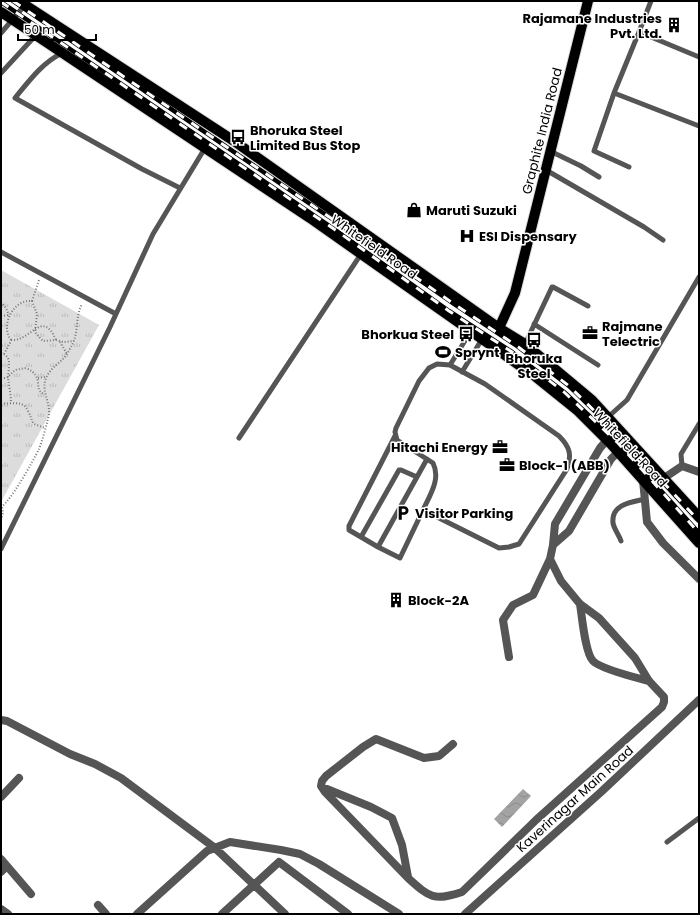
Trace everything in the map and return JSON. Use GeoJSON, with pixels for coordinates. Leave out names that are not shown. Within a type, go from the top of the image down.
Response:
{"type":"FeatureCollection","features":[{"type":"Feature","properties":{"kind":"main road","name":"Graphite India Road"},"geometry":{"type":"LineString","coordinates":[[499,328],[515,293],[587,1]]}},
{"type":"Feature","properties":{"kind":"main road","name":"Whitefield Road"},"geometry":{"type":"LineString","coordinates":[[22,3],[234,141],[499,328]]}},
{"type":"Feature","properties":{"kind":"main road","name":"Whitefield Road"},"geometry":{"type":"LineString","coordinates":[[1,12],[310,218],[482,339],[513,359],[550,387],[577,410],[607,440],[699,543]]}},
{"type":"Feature","properties":{"kind":"main road"},"geometry":{"type":"LineString","coordinates":[[499,328],[525,344]]}},
{"type":"Feature","properties":{"kind":"main road","name":"Whitefield Road"},"geometry":{"type":"LineString","coordinates":[[525,344],[592,400],[699,517]]}},
{"type":"Feature","properties":{"kind":"main road"},"geometry":{"type":"LineString","coordinates":[[550,387],[560,373]]}},
{"type":"Feature","properties":{"kind":"street"},"geometry":{"type":"LineString","coordinates":[[509,657],[503,620],[513,605],[533,595],[550,559],[555,524],[600,448],[607,440]]}},
{"type":"Feature","properties":{"kind":"street"},"geometry":{"type":"LineString","coordinates":[[553,545],[569,532],[611,459],[618,452]]}},
{"type":"Feature","properties":{"kind":"street"},"geometry":{"type":"LineString","coordinates":[[664,478],[682,466],[699,472]]}},
{"type":"Feature","properties":{"kind":"street"},"geometry":{"type":"LineString","coordinates":[[643,480],[647,522],[663,542],[699,579]]}},
{"type":"Feature","properties":{"kind":"street"},"geometry":{"type":"LineString","coordinates":[[453,744],[439,756],[424,758],[376,739],[363,747],[326,776],[322,781],[321,786],[325,792],[408,878],[419,888],[435,898],[462,892],[536,820],[662,707],[664,697],[649,681],[635,658],[599,618],[580,604],[561,581],[550,559]]}},
{"type":"Feature","properties":{"kind":"street"},"geometry":{"type":"LineString","coordinates":[[580,604],[587,648],[593,661],[610,670],[649,681]]}},
{"type":"Feature","properties":{"kind":"street","name":"Kaverinagar Main Road"},"geometry":{"type":"LineString","coordinates":[[465,914],[601,792],[699,700]]}},
{"type":"Feature","properties":{"kind":"street"},"geometry":{"type":"LineString","coordinates":[[1,720],[70,754],[95,764],[121,778],[216,848],[285,914]]}},
{"type":"Feature","properties":{"kind":"street"},"geometry":{"type":"LineString","coordinates":[[1,797],[20,778]]}},
{"type":"Feature","properties":{"kind":"street"},"geometry":{"type":"LineString","coordinates":[[321,786],[371,807],[392,818],[402,845],[408,878]]}},
{"type":"Feature","properties":{"kind":"street"},"geometry":{"type":"LineString","coordinates":[[137,914],[207,851],[230,842],[300,854],[319,864],[399,914]]}},
{"type":"Feature","properties":{"kind":"street"},"geometry":{"type":"LineString","coordinates":[[1,859],[4,869],[31,894]]}},
{"type":"Feature","properties":{"kind":"street"},"geometry":{"type":"LineString","coordinates":[[222,914],[279,862],[348,914]]}},
{"type":"Feature","properties":{"kind":"street"},"geometry":{"type":"LineString","coordinates":[[98,905],[106,914]]}},
{"type":"Feature","properties":{"kind":"street"},"geometry":{"type":"LineString","coordinates":[[1,909],[8,914]]}},
{"type":"Feature","properties":{"kind":"lane"},"geometry":{"type":"LineString","coordinates":[[629,167],[594,151],[614,93],[650,1]]}},
{"type":"Feature","properties":{"kind":"lane"},"geometry":{"type":"LineString","coordinates":[[1,33],[12,20],[22,3]]}},
{"type":"Feature","properties":{"kind":"lane"},"geometry":{"type":"LineString","coordinates":[[638,32],[699,58]]}},
{"type":"Feature","properties":{"kind":"lane"},"geometry":{"type":"LineString","coordinates":[[1,73],[36,35]]}},
{"type":"Feature","properties":{"kind":"lane"},"geometry":{"type":"LineString","coordinates":[[62,53],[51,58],[15,98],[142,169],[180,188]]}},
{"type":"Feature","properties":{"kind":"lane"},"geometry":{"type":"LineString","coordinates":[[614,93],[699,126]]}},
{"type":"Feature","properties":{"kind":"lane"},"geometry":{"type":"LineString","coordinates":[[1,549],[154,234],[204,148]]}},
{"type":"Feature","properties":{"kind":"lane"},"geometry":{"type":"LineString","coordinates":[[550,151],[581,166],[599,177]]}},
{"type":"Feature","properties":{"kind":"lane"},"geometry":{"type":"LineString","coordinates":[[546,170],[644,227],[663,240]]}},
{"type":"Feature","properties":{"kind":"lane"},"geometry":{"type":"LineString","coordinates":[[1,252],[116,314]]}},
{"type":"Feature","properties":{"kind":"lane"},"geometry":{"type":"LineString","coordinates":[[239,438],[361,254]]}},
{"type":"Feature","properties":{"kind":"lane"},"geometry":{"type":"LineString","coordinates":[[608,417],[627,400],[699,276]]}},
{"type":"Feature","properties":{"kind":"lane"},"geometry":{"type":"LineString","coordinates":[[525,344],[549,291],[553,287],[588,306]]}},
{"type":"Feature","properties":{"kind":"lane"},"geometry":{"type":"LineString","coordinates":[[534,324],[598,365]]}},
{"type":"Feature","properties":{"kind":"lane"},"geometry":{"type":"LineString","coordinates":[[450,365],[471,331]]}},
{"type":"Feature","properties":{"kind":"lane"},"geometry":{"type":"LineString","coordinates":[[462,372],[482,339]]}},
{"type":"Feature","properties":{"kind":"lane"},"geometry":{"type":"LineString","coordinates":[[395,436],[402,444],[434,463],[437,475],[423,510],[400,558],[350,531],[349,526],[395,436],[400,418],[424,373],[429,368],[437,364],[450,365],[485,384],[559,436],[565,442],[570,459],[567,469],[519,544],[499,548],[423,510]]}},
{"type":"Feature","properties":{"kind":"lane"},"geometry":{"type":"LineString","coordinates":[[682,466],[681,454],[699,426]]}},
{"type":"Feature","properties":{"kind":"lane"},"geometry":{"type":"LineString","coordinates":[[378,547],[427,459]]}},
{"type":"Feature","properties":{"kind":"lane"},"geometry":{"type":"LineString","coordinates":[[361,537],[397,472],[401,470],[417,477]]}},
{"type":"Feature","properties":{"kind":"lane"},"geometry":{"type":"LineString","coordinates":[[621,541],[613,524],[613,515],[617,508],[646,499]]}},
{"type":"Feature","properties":{"kind":"lane"},"geometry":{"type":"LineString","coordinates":[[667,842],[699,818]]}},
{"type":"Feature","properties":{"kind":"path"},"geometry":{"type":"LineString","coordinates":[[42,274],[32,301],[37,314],[35,332],[41,339],[46,341],[74,341]]}},
{"type":"Feature","properties":{"kind":"path"},"geometry":{"type":"LineString","coordinates":[[1,520],[3,513],[2,506],[12,496],[40,447],[48,420],[49,410],[44,394],[46,377],[66,354],[74,341],[78,310],[85,297]]}},
{"type":"Feature","properties":{"kind":"path"},"geometry":{"type":"LineString","coordinates":[[12,340],[6,329],[9,315],[14,307],[20,303],[32,301]]}},
{"type":"Feature","properties":{"kind":"path"},"geometry":{"type":"LineString","coordinates":[[1,302],[9,315]]}},
{"type":"Feature","properties":{"kind":"path"},"geometry":{"type":"LineString","coordinates":[[1,316],[9,315]]}},
{"type":"Feature","properties":{"kind":"path"},"geometry":{"type":"LineString","coordinates":[[11,403],[8,377],[10,366],[6,356],[3,353],[12,340],[22,339],[35,328],[42,326],[46,327],[52,332],[56,340]]}},
{"type":"Feature","properties":{"kind":"path"},"geometry":{"type":"LineString","coordinates":[[60,342],[66,354]]}},
{"type":"Feature","properties":{"kind":"path"},"geometry":{"type":"LineString","coordinates":[[1,379],[8,377],[15,370],[26,368],[34,373],[38,378],[38,389],[44,394]]}},
{"type":"Feature","properties":{"kind":"path"},"geometry":{"type":"LineString","coordinates":[[38,378],[46,377]]}},
{"type":"Feature","properties":{"kind":"path"},"geometry":{"type":"LineString","coordinates":[[1,403],[22,404],[27,409],[34,424],[45,428]]}},
{"type":"Feature","properties":{"kind":"green space"},"geometry":{"type":"Polygon","coordinates":[[[1,270],[99,325],[1,502],[1,270]]]}},
{"type":"Feature","properties":{"kind":"water"},"geometry":{"type":"Polygon","coordinates":[[[523,789],[531,796],[502,827],[494,819],[523,789]]]}},
{"type":"Feature","properties":{"kind":"railway"},"geometry":{"type":"LineString","coordinates":[[13,1],[517,346],[569,386],[623,439],[699,521]]}},
{"type":"Feature","properties":{"kind":"railway"},"geometry":{"type":"LineString","coordinates":[[1,2],[334,229],[449,311],[512,352],[564,392],[618,443],[699,533]]}},
{"type":"Feature","properties":{"kind":"place","name":"Rajamane Industries Pvt. Ltd."},"geometry":{"type":"Point","coordinates":[674,25]}},
{"type":"Feature","properties":{"kind":"place","name":"Bhoruka Steel Limited Bus Stop"},"geometry":{"type":"Point","coordinates":[238,137]}},
{"type":"Feature","properties":{"kind":"place","name":"Maruti Suzuki"},"geometry":{"type":"Point","coordinates":[414,210]}},
{"type":"Feature","properties":{"kind":"place","name":"ESI Dispensary"},"geometry":{"type":"Point","coordinates":[467,236]}},
{"type":"Feature","properties":{"kind":"place","name":"Rajmane Telectric"},"geometry":{"type":"Point","coordinates":[590,333]}},
{"type":"Feature","properties":{"kind":"place","name":"Bhorkua Steel"},"geometry":{"type":"Point","coordinates":[466,334]}},
{"type":"Feature","properties":{"kind":"place","name":"Bhoruka Steel"},"geometry":{"type":"Point","coordinates":[534,340]}},
{"type":"Feature","properties":{"kind":"place","name":"Sprynt"},"geometry":{"type":"Point","coordinates":[443,352]}},
{"type":"Feature","properties":{"kind":"place","name":"Hitachi Energy"},"geometry":{"type":"Point","coordinates":[500,447]}},
{"type":"Feature","properties":{"kind":"place","name":"Block-1 (ABB)"},"geometry":{"type":"Point","coordinates":[507,465]}},
{"type":"Feature","properties":{"kind":"place","name":"Visitor Parking"},"geometry":{"type":"Point","coordinates":[403,513]}},
{"type":"Feature","properties":{"kind":"place","name":"Block-2A"},"geometry":{"type":"Point","coordinates":[396,600]}}]}
